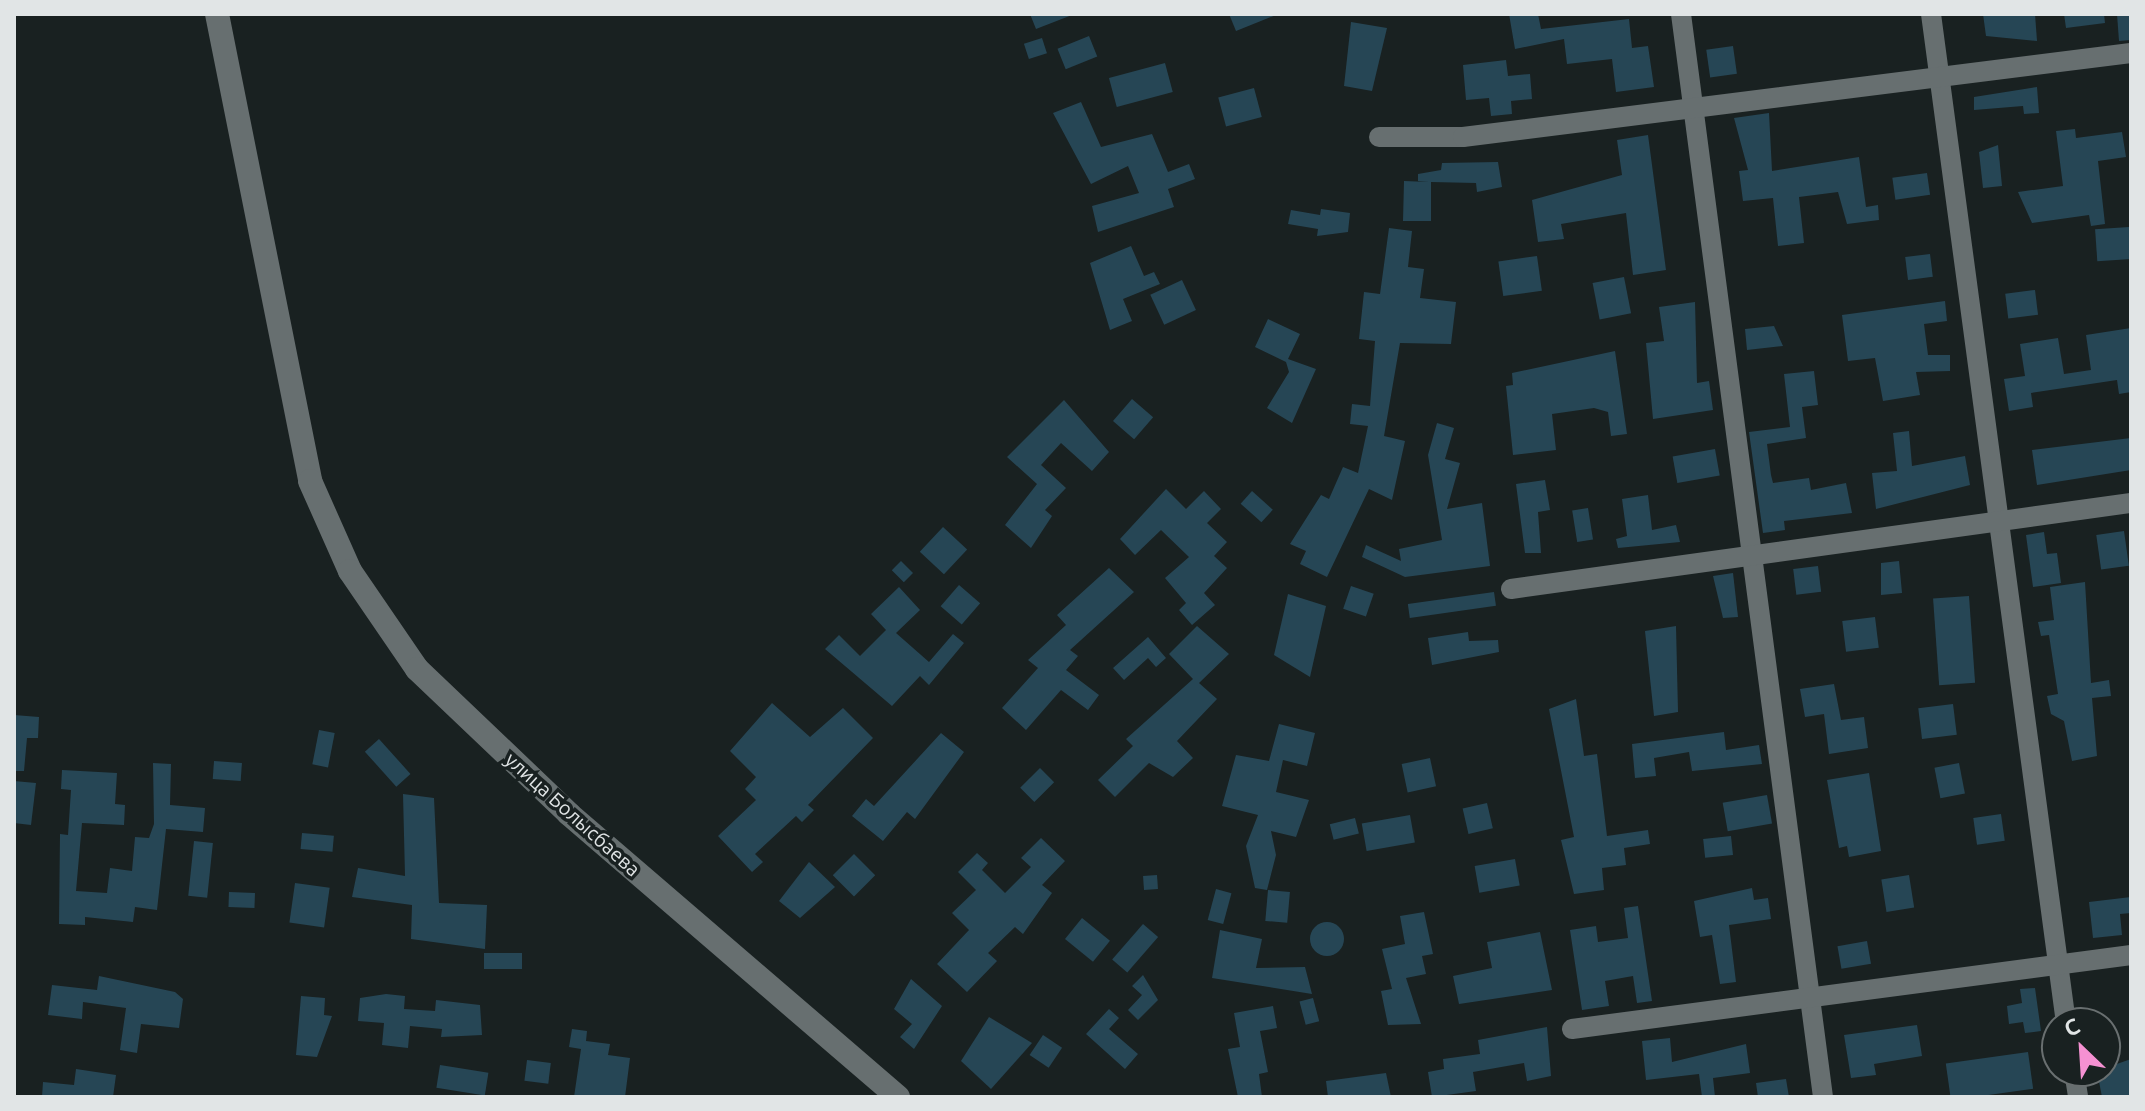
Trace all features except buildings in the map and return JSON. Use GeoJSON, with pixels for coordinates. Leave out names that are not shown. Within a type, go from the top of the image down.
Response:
{"type":"FeatureCollection","features":[{"type":"Feature","properties":{"kind":"street","name":"улица Болысбаева"},"geometry":{"type":"LineString","coordinates":[[217,14],[310,481],[350,571],[417,669],[569,814],[898,1097]]}},
{"type":"Feature","properties":{"kind":"street"},"geometry":{"type":"LineString","coordinates":[[1681,14],[1755,555],[1823,1097]]}},
{"type":"Feature","properties":{"kind":"street"},"geometry":{"type":"LineString","coordinates":[[1931,14],[2063,1007]]}},
{"type":"Feature","properties":{"kind":"street"},"geometry":{"type":"LineString","coordinates":[[1379,137],[1463,137],[1693,104],[2131,53]]}},
{"type":"Feature","properties":{"kind":"street"},"geometry":{"type":"LineString","coordinates":[[1511,589],[2131,503]]}},
{"type":"Feature","properties":{"kind":"street"},"geometry":{"type":"LineString","coordinates":[[1572,1029],[1808,994],[2131,955]]}}]}
